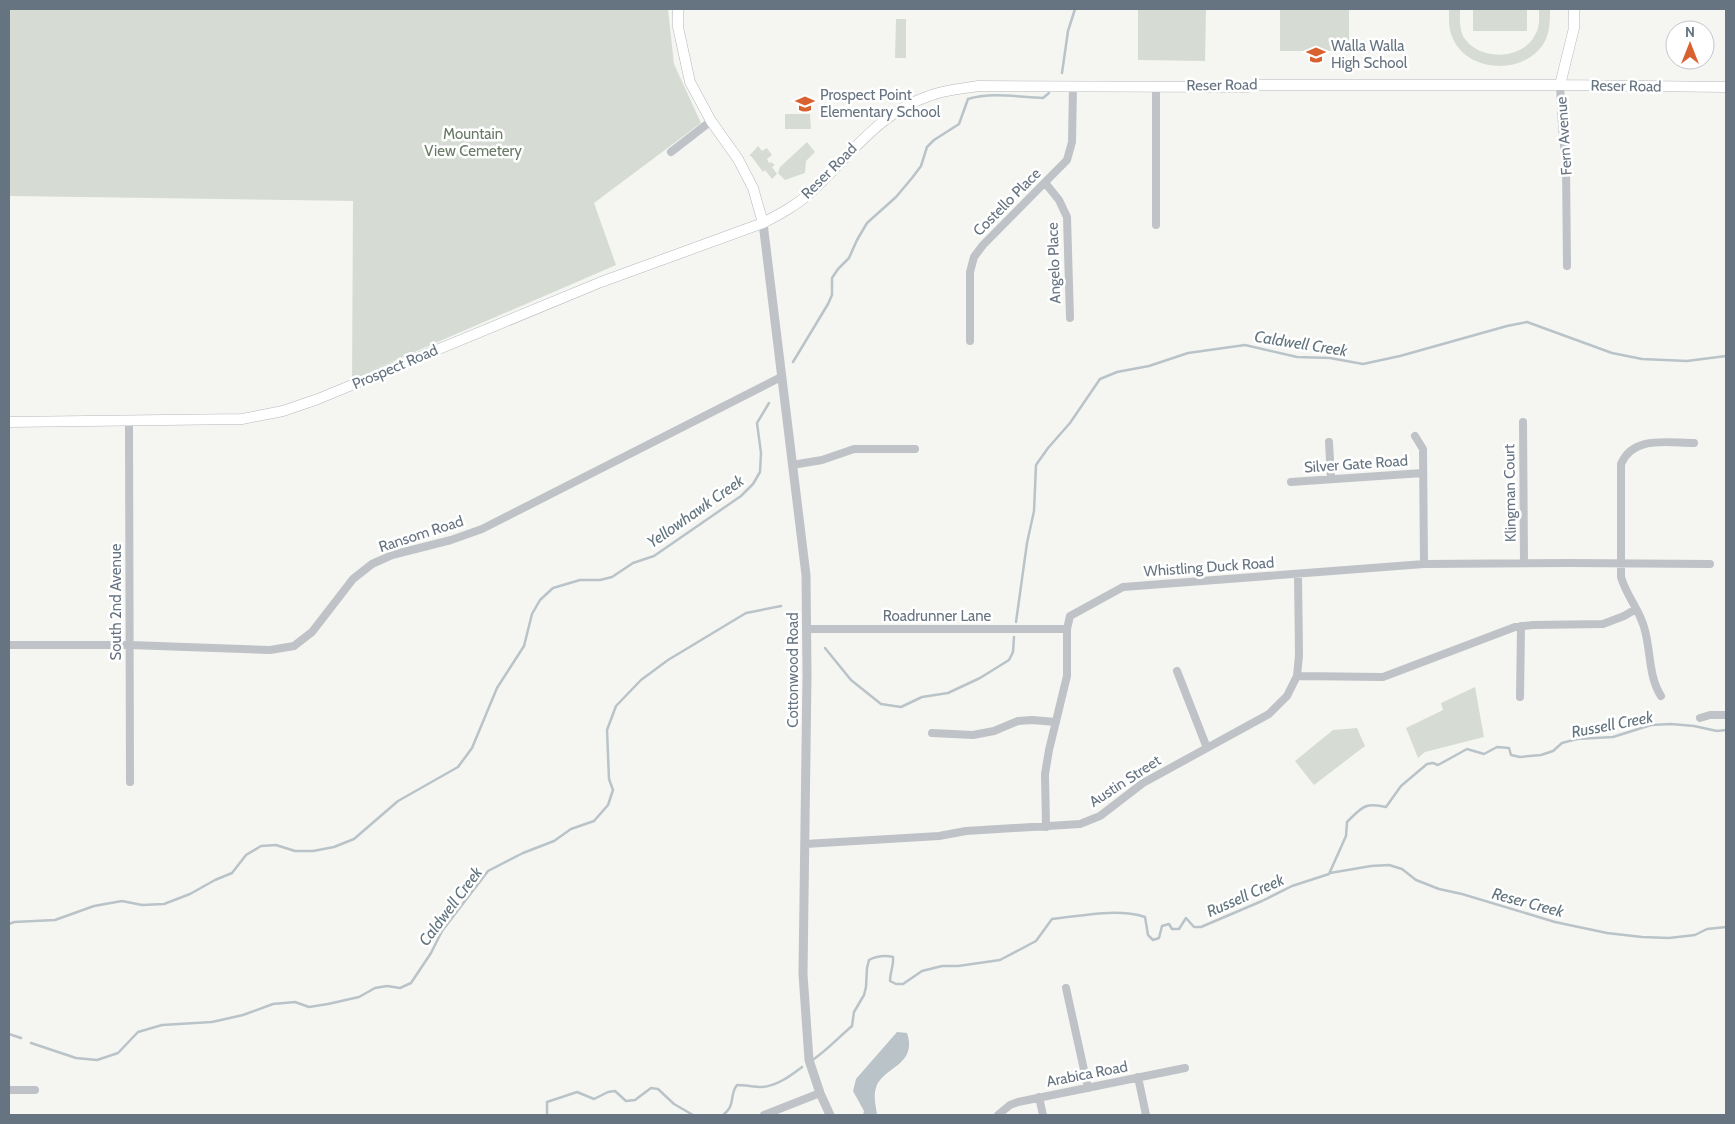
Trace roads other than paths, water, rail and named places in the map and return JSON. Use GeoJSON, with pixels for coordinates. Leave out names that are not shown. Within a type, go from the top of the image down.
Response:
{"type":"FeatureCollection","features":[{"type":"Feature","properties":{"kind":"main road"},"geometry":{"type":"LineString","coordinates":[[678,9],[678,27],[690,82],[711,120],[738,159],[753,188],[763,223]]}},
{"type":"Feature","properties":{"kind":"main road","name":"Fern Avenue"},"geometry":{"type":"LineString","coordinates":[[1560,85],[1574,28],[1574,9]]}},
{"type":"Feature","properties":{"kind":"main road","name":"Reser Road"},"geometry":{"type":"LineString","coordinates":[[763,223],[788,210],[811,192],[864,137],[882,121],[899,110],[928,96],[978,86],[1248,86],[1254,84],[1726,87]]}},
{"type":"Feature","properties":{"kind":"main road","name":"Prospect Road"},"geometry":{"type":"LineString","coordinates":[[9,422],[242,419],[283,411],[318,399],[601,282],[763,223]]}},
{"type":"Feature","properties":{"kind":"street","name":"Fern Avenue"},"geometry":{"type":"LineString","coordinates":[[1560,85],[1566,165],[1567,266]]}},
{"type":"Feature","properties":{"kind":"street","name":"Costello Place"},"geometry":{"type":"LineString","coordinates":[[970,341],[970,272],[974,257],[1067,160],[1072,142],[1073,86]]}},
{"type":"Feature","properties":{"kind":"street"},"geometry":{"type":"LineString","coordinates":[[1156,86],[1156,225]]}},
{"type":"Feature","properties":{"kind":"street"},"geometry":{"type":"LineString","coordinates":[[672,152],[711,120]]}},
{"type":"Feature","properties":{"kind":"street","name":"Angelo Place"},"geometry":{"type":"LineString","coordinates":[[1046,184],[1059,200],[1067,218],[1070,318]]}},
{"type":"Feature","properties":{"kind":"street","name":"Cottonwood Road"},"geometry":{"type":"LineString","coordinates":[[763,223],[806,575],[808,629],[802,974],[809,1060],[830,1115]]}},
{"type":"Feature","properties":{"kind":"street","name":"Ransom Road"},"geometry":{"type":"LineString","coordinates":[[9,645],[130,645],[270,650],[294,646],[312,632],[352,579],[372,564],[392,555],[451,540],[482,528],[781,377]]}},
{"type":"Feature","properties":{"kind":"street","name":"South 2nd Avenue"},"geometry":{"type":"LineString","coordinates":[[129,421],[130,782]]}},
{"type":"Feature","properties":{"kind":"street","name":"Klingman Court"},"geometry":{"type":"LineString","coordinates":[[1523,422],[1524,563]]}},
{"type":"Feature","properties":{"kind":"street"},"geometry":{"type":"LineString","coordinates":[[1415,436],[1423,449],[1424,564]]}},
{"type":"Feature","properties":{"kind":"street"},"geometry":{"type":"LineString","coordinates":[[1329,442],[1331,479]]}},
{"type":"Feature","properties":{"kind":"street"},"geometry":{"type":"LineString","coordinates":[[1660,696],[1655,684],[1645,629],[1625,590],[1621,577],[1620,473],[1625,456],[1630,450],[1641,444],[1651,442],[1694,443]]}},
{"type":"Feature","properties":{"kind":"street"},"geometry":{"type":"LineString","coordinates":[[792,465],[822,460],[854,449],[915,449]]}},
{"type":"Feature","properties":{"kind":"street","name":"Silver Gate Road"},"geometry":{"type":"LineString","coordinates":[[1291,482],[1424,473]]}},
{"type":"Feature","properties":{"kind":"street","name":"Whistling Duck Road"},"geometry":{"type":"LineString","coordinates":[[1067,629],[1070,616],[1123,587],[1424,564],[1710,564]]}},
{"type":"Feature","properties":{"kind":"street","name":"Austin Street"},"geometry":{"type":"LineString","coordinates":[[805,844],[939,836],[966,831],[1080,824],[1100,816],[1143,783],[1269,714],[1287,696],[1297,676],[1299,655],[1298,574]]}},
{"type":"Feature","properties":{"kind":"street"},"geometry":{"type":"LineString","coordinates":[[1297,676],[1383,677],[1504,630],[1521,626],[1603,624],[1636,609]]}},
{"type":"Feature","properties":{"kind":"street"},"geometry":{"type":"LineString","coordinates":[[1520,697],[1521,626]]}},
{"type":"Feature","properties":{"kind":"street","name":"Roadrunner Lane"},"geometry":{"type":"LineString","coordinates":[[808,629],[1067,629]]}},
{"type":"Feature","properties":{"kind":"street"},"geometry":{"type":"LineString","coordinates":[[1046,827],[1045,774],[1067,676],[1067,629]]}},
{"type":"Feature","properties":{"kind":"street"},"geometry":{"type":"LineString","coordinates":[[1176,671],[1207,748]]}},
{"type":"Feature","properties":{"kind":"street"},"geometry":{"type":"LineString","coordinates":[[1700,718],[1710,715],[1726,715]]}},
{"type":"Feature","properties":{"kind":"street"},"geometry":{"type":"LineString","coordinates":[[932,733],[974,735],[1018,721],[1056,722]]}},
{"type":"Feature","properties":{"kind":"street"},"geometry":{"type":"LineString","coordinates":[[1066,988],[1088,1088]]}},
{"type":"Feature","properties":{"kind":"street","name":"Arabica Road"},"geometry":{"type":"LineString","coordinates":[[998,1115],[1010,1105],[1185,1068]]}},
{"type":"Feature","properties":{"kind":"street"},"geometry":{"type":"LineString","coordinates":[[1138,1078],[1146,1115]]}},
{"type":"Feature","properties":{"kind":"street"},"geometry":{"type":"LineString","coordinates":[[9,1090],[35,1090]]}},
{"type":"Feature","properties":{"kind":"street"},"geometry":{"type":"LineString","coordinates":[[764,1115],[820,1093]]}},
{"type":"Feature","properties":{"kind":"street"},"geometry":{"type":"LineString","coordinates":[[1039,1098],[1043,1115]]}},
{"type":"Feature","properties":{"kind":"waterway","name":"Yellowhawk Creek"},"geometry":{"type":"LineString","coordinates":[[1062,73],[1068,31],[1075,9]]}},
{"type":"Feature","properties":{"kind":"waterway","name":"Yellowhawk Creek"},"geometry":{"type":"LineString","coordinates":[[793,362],[828,304],[832,295],[832,278],[849,258],[867,223],[896,197],[912,178],[921,166],[927,147],[934,140],[959,124],[968,99],[996,95],[1043,98],[1049,93]]}},
{"type":"Feature","properties":{"kind":"waterway","name":"Caldwell Creek"},"geometry":{"type":"LineString","coordinates":[[1016,622],[1027,543],[1034,511],[1036,465],[1070,423],[1100,379],[1117,372],[1149,366],[1188,353],[1245,345],[1297,357],[1330,358],[1363,364],[1527,322],[1612,353],[1642,359],[1687,361],[1726,356]]}},
{"type":"Feature","properties":{"kind":"waterway","name":"Yellowhawk Creek"},"geometry":{"type":"LineString","coordinates":[[9,924],[14,922],[55,920],[94,906],[122,901],[142,905],[164,904],[190,894],[232,873],[246,855],[261,846],[276,845],[295,851],[313,851],[334,847],[354,839],[398,801],[458,767],[472,748],[497,688],[524,646],[532,614],[540,600],[553,588],[580,580],[600,580],[612,577],[633,563],[654,556],[741,496],[753,484],[760,472],[761,453],[757,423],[769,403]]}},
{"type":"Feature","properties":{"kind":"waterway","name":"Caldwell Creek"},"geometry":{"type":"LineString","coordinates":[[31,1043],[76,1058],[97,1060],[118,1053],[138,1032],[162,1025],[212,1022],[243,1015],[273,1004],[295,1002],[309,1007],[328,1004],[359,997],[375,988],[387,986],[400,988],[411,983],[431,953],[442,931],[488,871],[523,853],[554,841],[571,829],[594,821],[608,805],[613,790],[609,779],[607,730],[616,706],[641,680],[668,660],[746,613],[781,606]]}},
{"type":"Feature","properties":{"kind":"waterway","name":"Caldwell Creek"},"geometry":{"type":"LineString","coordinates":[[825,648],[851,680],[881,704],[901,707],[922,697],[948,693],[980,678],[1009,660],[1013,652],[1014,637]]}},
{"type":"Feature","properties":{"kind":"waterway","name":"Russell Creek"},"geometry":{"type":"LineString","coordinates":[[814,1059],[852,1026],[854,1012],[864,995],[869,960],[884,956],[893,957],[890,981],[896,984],[903,984],[922,971],[942,966],[958,966],[1000,960],[1036,941],[1052,919],[1111,913],[1134,914],[1145,917],[1148,935],[1153,940],[1159,938],[1162,926],[1169,924],[1172,929],[1179,929],[1186,918],[1194,927],[1201,927],[1292,886],[1329,874],[1346,836],[1347,822],[1356,813],[1368,806],[1386,807],[1401,786],[1427,764],[1433,763],[1438,765],[1467,749],[1484,754],[1497,747],[1509,748],[1511,755],[1520,757],[1541,755],[1553,751],[1562,743],[1577,739],[1613,737],[1651,725],[1671,724],[1717,731],[1726,730]]}},
{"type":"Feature","properties":{"kind":"waterway","name":"Reser Creek"},"geometry":{"type":"LineString","coordinates":[[1330,873],[1389,865],[1402,869],[1416,880],[1439,889],[1555,922],[1607,933],[1669,938],[1695,935],[1707,929],[1726,927]]}},
{"type":"Feature","properties":{"kind":"waterway","name":"Caldwell Creek"},"geometry":{"type":"LineString","coordinates":[[9,1034],[21,1038]]}},
{"type":"Feature","properties":{"kind":"waterway","name":"Russell Creek"},"geometry":{"type":"LineString","coordinates":[[723,1115],[730,1108],[737,1085],[759,1087],[773,1085],[802,1067]]}},
{"type":"Feature","properties":{"kind":"waterway","name":"Russell Creek"},"geometry":{"type":"LineString","coordinates":[[547,1115],[547,1102],[577,1092],[594,1099],[608,1092],[615,1091],[626,1101],[635,1100],[651,1088],[658,1089],[674,1104],[693,1115]]}},
{"type":"Feature","properties":{"kind":"place","name":"Walla Walla High School"},"geometry":{"type":"Point","coordinates":[1316,55]}},
{"type":"Feature","properties":{"kind":"place","name":"Prospect Point Elementary School"},"geometry":{"type":"Point","coordinates":[805,104]}},
{"type":"Feature","properties":{"kind":"park label","name":"Mountain View Cemetery"},"geometry":{"type":"Point","coordinates":[473,142]}}]}
